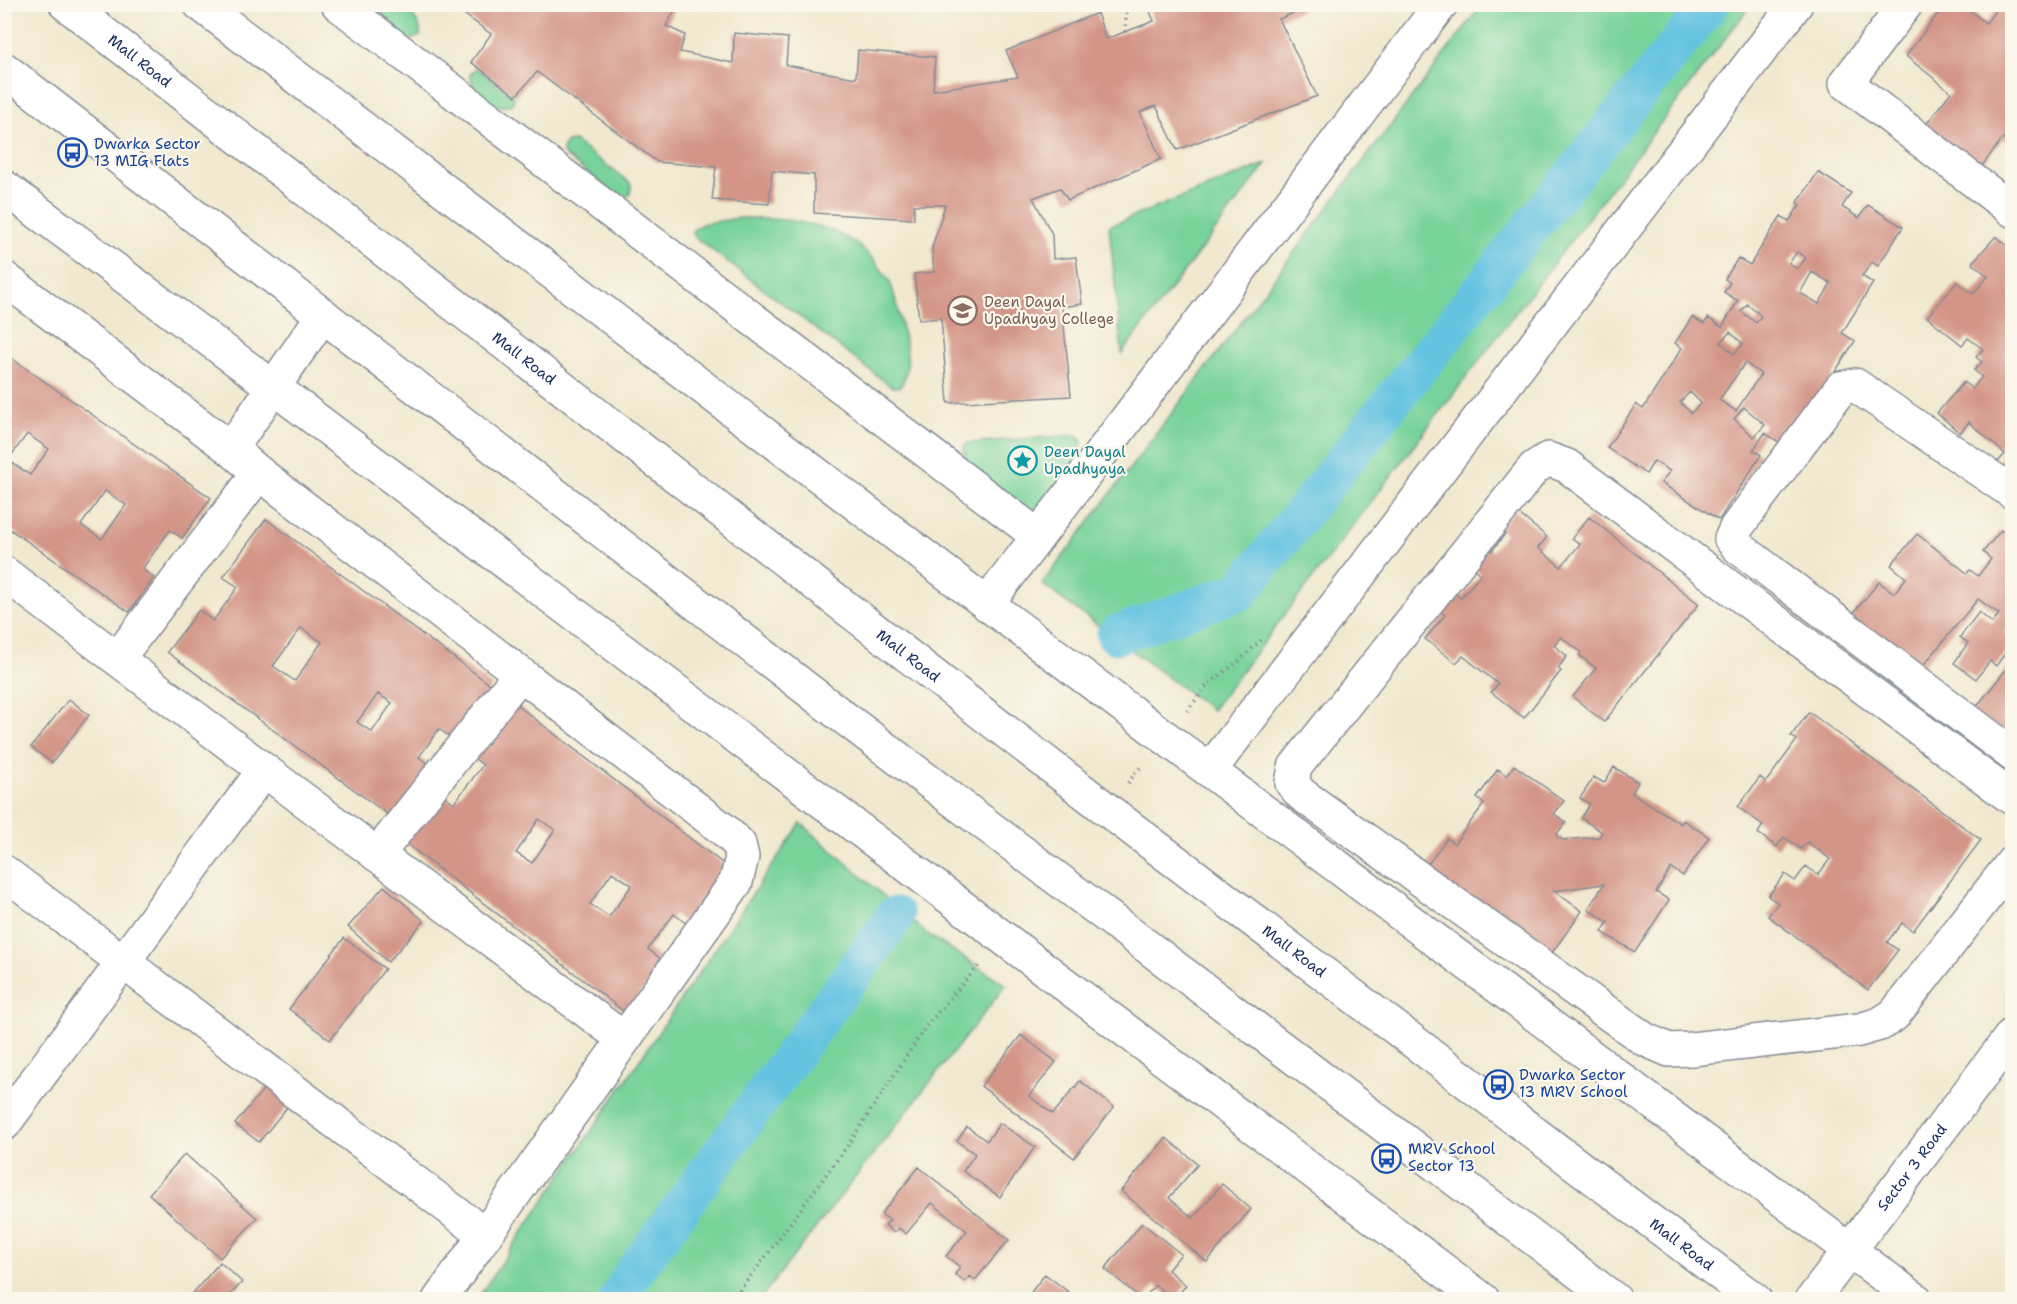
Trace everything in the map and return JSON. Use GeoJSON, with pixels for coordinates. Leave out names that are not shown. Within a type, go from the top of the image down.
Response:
{"type":"FeatureCollection","features":[{"type":"Feature","properties":{"kind":"street","name":"Mall Road"},"geometry":{"type":"LineString","coordinates":[[66,4],[1106,809],[1755,1299]]}},
{"type":"Feature","properties":{"kind":"street"},"geometry":{"type":"LineString","coordinates":[[200,4],[987,604],[1916,1299]]}},
{"type":"Feature","properties":{"kind":"street"},"geometry":{"type":"LineString","coordinates":[[338,4],[1038,536]]}},
{"type":"Feature","properties":{"kind":"street"},"geometry":{"type":"LineString","coordinates":[[987,604],[1441,4]]}},
{"type":"Feature","properties":{"kind":"street"},"geometry":{"type":"LineString","coordinates":[[1210,770],[1796,4]]}},
{"type":"Feature","properties":{"kind":"street"},"geometry":{"type":"LineString","coordinates":[[1906,4],[1846,83],[2013,210]]}},
{"type":"Feature","properties":{"kind":"street"},"geometry":{"type":"LineString","coordinates":[[4,69],[825,703],[1615,1299]]}},
{"type":"Feature","properties":{"kind":"street"},"geometry":{"type":"LineString","coordinates":[[4,187],[1483,1299]]}},
{"type":"Feature","properties":{"kind":"street"},"geometry":{"type":"LineString","coordinates":[[4,278],[231,449],[259,473],[724,830],[739,844],[742,857],[735,882],[438,1299]]}},
{"type":"Feature","properties":{"kind":"street"},"geometry":{"type":"LineString","coordinates":[[231,449],[323,315]]}},
{"type":"Feature","properties":{"kind":"street"},"geometry":{"type":"LineString","coordinates":[[2013,492],[1855,385],[1841,388],[1736,528],[1731,539],[1738,547],[2013,754]]}},
{"type":"Feature","properties":{"kind":"street"},"geometry":{"type":"LineString","coordinates":[[2013,798],[1568,466],[1548,459],[1534,468],[1295,767],[1292,783],[1301,795],[1644,1039],[1668,1050],[1692,1050],[1859,1030],[1880,1024],[1894,1015],[2013,863]]}},
{"type":"Feature","properties":{"kind":"street"},"geometry":{"type":"LineString","coordinates":[[118,658],[259,473]]}},
{"type":"Feature","properties":{"kind":"street"},"geometry":{"type":"LineString","coordinates":[[4,573],[624,1039]]}},
{"type":"Feature","properties":{"kind":"street"},"geometry":{"type":"LineString","coordinates":[[377,855],[520,674]]}},
{"type":"Feature","properties":{"kind":"street"},"geometry":{"type":"LineString","coordinates":[[4,1124],[264,770]]}},
{"type":"Feature","properties":{"kind":"street"},"geometry":{"type":"LineString","coordinates":[[4,873],[485,1235]]}},
{"type":"Feature","properties":{"kind":"street","name":"Sector 3 Road"},"geometry":{"type":"LineString","coordinates":[[1812,1299],[2013,1035]]}},
{"type":"Feature","properties":{"kind":"path"},"geometry":{"type":"LineString","coordinates":[[1125,32],[1127,4]]}},
{"type":"Feature","properties":{"kind":"path"},"geometry":{"type":"LineString","coordinates":[[1106,809],[1165,737]]}},
{"type":"Feature","properties":{"kind":"path"},"geometry":{"type":"LineString","coordinates":[[732,1299],[848,1145],[927,1025],[1002,937]]}},
{"type":"Feature","properties":{"kind":"green space"},"geometry":{"type":"Polygon","coordinates":[[[377,5],[398,5],[411,14],[417,22],[420,36],[410,40],[377,13],[377,5]]]}},
{"type":"Feature","properties":{"kind":"green space"},"geometry":{"type":"Polygon","coordinates":[[[1482,5],[1751,5],[1212,710],[1042,584],[1482,5]]]}},
{"type":"Feature","properties":{"kind":"green space"},"geometry":{"type":"Polygon","coordinates":[[[476,68],[514,97],[513,103],[508,106],[497,105],[473,88],[470,75],[476,68]]]}},
{"type":"Feature","properties":{"kind":"green space"},"geometry":{"type":"Polygon","coordinates":[[[574,141],[630,183],[630,194],[624,198],[619,197],[567,157],[563,153],[563,147],[567,142],[574,141]]]}},
{"type":"Feature","properties":{"kind":"green space"},"geometry":{"type":"Polygon","coordinates":[[[1266,164],[1122,353],[1109,226],[1266,164]]]}},
{"type":"Feature","properties":{"kind":"green space"},"geometry":{"type":"Polygon","coordinates":[[[739,218],[815,225],[849,239],[864,250],[889,280],[896,302],[907,356],[906,372],[900,387],[892,387],[695,237],[692,231],[702,224],[739,218]]]}},
{"type":"Feature","properties":{"kind":"green space"},"geometry":{"type":"Polygon","coordinates":[[[1076,435],[1082,441],[1080,455],[1033,515],[971,466],[965,458],[964,446],[968,443],[1076,435]]]}},
{"type":"Feature","properties":{"kind":"green space"},"geometry":{"type":"Polygon","coordinates":[[[801,823],[927,934],[1006,985],[760,1299],[477,1299],[801,823]]]}},
{"type":"Feature","properties":{"kind":"building"},"geometry":{"type":"Polygon","coordinates":[[[450,4],[673,4],[677,6],[666,26],[685,35],[680,52],[733,63],[734,33],[788,38],[786,65],[856,78],[858,50],[935,57],[933,90],[1018,77],[1006,51],[1097,13],[1106,39],[1154,21],[1147,4],[1304,4],[1306,8],[1279,19],[1317,96],[1177,150],[1156,106],[1140,112],[1161,159],[1068,200],[1060,188],[1033,198],[1052,234],[1053,259],[1076,257],[1082,304],[1062,307],[1071,396],[948,403],[941,318],[919,320],[914,274],[934,272],[932,248],[945,205],[914,205],[914,219],[814,213],[814,175],[772,171],[769,204],[712,200],[716,167],[657,162],[537,72],[516,96],[471,62],[491,34],[450,4]]]}},
{"type":"Feature","properties":{"kind":"building"},"geometry":{"type":"Polygon","coordinates":[[[1945,4],[1962,4],[1986,23],[2000,4],[2012,4],[2012,145],[2003,138],[1976,174],[1920,132],[1951,92],[1906,56],[1945,4]]]}},
{"type":"Feature","properties":{"kind":"building"},"geometry":{"type":"Polygon","coordinates":[[[1818,172],[1851,193],[1842,207],[1859,218],[1868,205],[1903,227],[1878,266],[1872,262],[1862,276],[1873,283],[1842,333],[1855,341],[1787,447],[1765,433],[1753,450],[1761,455],[1719,520],[1661,483],[1670,471],[1654,461],[1646,474],[1607,448],[1636,404],[1643,409],[1682,348],[1675,343],[1692,317],[1704,324],[1708,318],[1722,327],[1738,301],[1724,292],[1730,283],[1725,279],[1738,258],[1750,265],[1781,216],[1789,221],[1800,205],[1797,203],[1818,172]],[[1797,252],[1789,263],[1797,269],[1806,258],[1797,252]],[[1812,272],[1800,293],[1819,304],[1831,283],[1812,272]],[[1747,304],[1741,311],[1756,323],[1761,316],[1747,304]],[[1730,332],[1721,342],[1734,354],[1743,344],[1730,332]],[[1745,363],[1719,400],[1736,411],[1761,374],[1745,363]],[[1690,392],[1680,402],[1691,413],[1701,403],[1690,392]],[[1744,407],[1734,419],[1754,437],[1765,425],[1744,407]]]}},
{"type":"Feature","properties":{"kind":"building"},"geometry":{"type":"Polygon","coordinates":[[[1996,236],[2012,250],[2012,361],[2008,367],[2012,371],[2012,477],[1997,463],[2005,454],[1969,422],[1960,433],[1937,413],[1964,382],[1972,389],[1982,377],[1974,370],[1982,362],[1976,357],[1983,349],[1968,338],[1962,345],[1927,317],[1957,282],[1973,294],[1988,276],[1972,263],[1996,236]]]}},
{"type":"Feature","properties":{"kind":"building"},"geometry":{"type":"Polygon","coordinates":[[[4,353],[211,498],[182,538],[170,530],[142,569],[154,578],[129,612],[4,525],[4,353]],[[27,434],[8,460],[30,475],[49,449],[27,434]],[[105,491],[81,525],[102,539],[126,505],[105,491]]]}},
{"type":"Feature","properties":{"kind":"building"},"geometry":{"type":"Polygon","coordinates":[[[1514,510],[1547,537],[1538,548],[1561,567],[1580,544],[1572,538],[1589,517],[1699,604],[1604,722],[1573,697],[1596,668],[1579,655],[1581,652],[1561,637],[1554,645],[1567,656],[1558,668],[1561,671],[1524,718],[1491,692],[1498,684],[1463,656],[1456,663],[1425,639],[1445,615],[1436,608],[1451,590],[1461,598],[1481,574],[1470,565],[1486,546],[1492,551],[1505,534],[1499,529],[1514,510]]]}},
{"type":"Feature","properties":{"kind":"building"},"geometry":{"type":"Polygon","coordinates":[[[266,519],[492,686],[453,739],[439,729],[419,757],[432,767],[394,819],[167,652],[199,610],[213,621],[238,587],[223,577],[266,519]],[[301,628],[273,666],[295,681],[322,642],[301,628]],[[378,694],[357,722],[372,732],[392,703],[378,694]]]}},
{"type":"Feature","properties":{"kind":"building"},"geometry":{"type":"Polygon","coordinates":[[[2001,530],[2012,538],[2012,624],[2004,633],[2012,638],[2012,644],[1996,666],[1990,661],[1976,679],[1954,663],[1968,643],[1960,637],[1979,612],[1992,623],[1999,614],[1978,599],[1918,672],[1902,650],[1887,638],[1883,643],[1850,617],[1879,582],[1894,593],[1906,578],[1891,565],[1917,534],[1967,573],[1970,570],[1978,576],[1991,559],[1983,552],[2001,530]]]}},
{"type":"Feature","properties":{"kind":"building"},"geometry":{"type":"Polygon","coordinates":[[[2012,662],[2012,749],[1970,715],[2012,662]]]}},
{"type":"Feature","properties":{"kind":"building"},"geometry":{"type":"Polygon","coordinates":[[[508,698],[735,873],[692,928],[674,914],[648,949],[665,962],[626,1013],[399,838],[437,790],[454,803],[483,765],[466,752],[508,698]],[[539,819],[516,853],[532,863],[555,830],[539,819]],[[612,872],[590,904],[609,917],[632,885],[612,872]]]}},
{"type":"Feature","properties":{"kind":"building"},"geometry":{"type":"Polygon","coordinates":[[[69,699],[89,715],[52,763],[31,747],[69,699]]]}},
{"type":"Feature","properties":{"kind":"building"},"geometry":{"type":"Polygon","coordinates":[[[1809,712],[1981,840],[1913,931],[1902,923],[1887,942],[1898,950],[1868,990],[1768,916],[1778,903],[1768,896],[1785,874],[1795,881],[1806,866],[1818,875],[1830,859],[1807,842],[1801,849],[1784,837],[1777,847],[1758,833],[1763,825],[1738,807],[1760,777],[1766,782],[1797,740],[1791,736],[1809,712]]]}},
{"type":"Feature","properties":{"kind":"building"},"geometry":{"type":"Polygon","coordinates":[[[1514,765],[1564,801],[1554,814],[1566,822],[1556,835],[1563,840],[1599,837],[1602,832],[1581,818],[1590,804],[1580,798],[1594,777],[1604,783],[1614,767],[1638,782],[1632,793],[1681,824],[1683,820],[1709,837],[1683,876],[1671,868],[1656,892],[1669,900],[1635,952],[1602,932],[1608,922],[1588,909],[1604,884],[1554,891],[1582,911],[1546,961],[1423,871],[1447,838],[1454,844],[1484,804],[1477,798],[1498,769],[1507,776],[1514,765]]]}},
{"type":"Feature","properties":{"kind":"building"},"geometry":{"type":"Polygon","coordinates":[[[384,886],[424,921],[388,962],[348,927],[384,886]]]}},
{"type":"Feature","properties":{"kind":"building"},"geometry":{"type":"Polygon","coordinates":[[[344,938],[385,969],[330,1040],[289,1009],[344,938]]]}},
{"type":"Feature","properties":{"kind":"building"},"geometry":{"type":"Polygon","coordinates":[[[1021,1035],[1056,1062],[1029,1096],[1053,1114],[1080,1081],[1114,1107],[1074,1158],[981,1086],[1021,1035]]]}},
{"type":"Feature","properties":{"kind":"building"},"geometry":{"type":"Polygon","coordinates":[[[269,1082],[292,1101],[259,1142],[235,1124],[269,1082]]]}},
{"type":"Feature","properties":{"kind":"building"},"geometry":{"type":"Polygon","coordinates":[[[1000,1123],[1035,1147],[1000,1197],[963,1171],[975,1154],[957,1141],[967,1127],[987,1141],[1000,1123]]]}},
{"type":"Feature","properties":{"kind":"building"},"geometry":{"type":"Polygon","coordinates":[[[1166,1138],[1198,1164],[1169,1198],[1193,1218],[1222,1184],[1251,1209],[1207,1262],[1121,1191],[1166,1138]]]}},
{"type":"Feature","properties":{"kind":"building"},"geometry":{"type":"Polygon","coordinates":[[[185,1154],[257,1218],[220,1258],[149,1194],[185,1154]]]}},
{"type":"Feature","properties":{"kind":"building"},"geometry":{"type":"Polygon","coordinates":[[[919,1167],[1009,1240],[975,1280],[970,1276],[965,1282],[955,1274],[960,1267],[946,1256],[967,1231],[932,1203],[906,1234],[899,1228],[894,1233],[885,1225],[890,1220],[881,1214],[919,1167]]]}},
{"type":"Feature","properties":{"kind":"building"},"geometry":{"type":"Polygon","coordinates":[[[1142,1223],[1181,1254],[1168,1270],[1186,1285],[1174,1300],[1155,1285],[1143,1300],[1105,1269],[1142,1223]]]}},
{"type":"Feature","properties":{"kind":"building"},"geometry":{"type":"Polygon","coordinates":[[[220,1262],[242,1282],[226,1300],[187,1300],[220,1262]]]}},
{"type":"Feature","properties":{"kind":"building"},"geometry":{"type":"Polygon","coordinates":[[[1045,1274],[1079,1300],[1025,1300],[1045,1274]]]}},
{"type":"Feature","properties":{"kind":"waterway"},"geometry":{"type":"LineString","coordinates":[[1116,635],[1240,591],[1710,4]]}},
{"type":"Feature","properties":{"kind":"waterway"},"geometry":{"type":"LineString","coordinates":[[618,1300],[633,1273],[895,916]]}},
{"type":"Feature","properties":{"kind":"place","name":"Dwarka Sector 13 MIG Flats"},"geometry":{"type":"Point","coordinates":[73,153]}},
{"type":"Feature","properties":{"kind":"place","name":"Deen Dayal Upadhyay College"},"geometry":{"type":"Point","coordinates":[963,311]}},
{"type":"Feature","properties":{"kind":"place","name":"Deen Dayal Upadhyaya"},"geometry":{"type":"Point","coordinates":[1023,461]}},
{"type":"Feature","properties":{"kind":"place","name":"Dwarka Sector 13 MRV School"},"geometry":{"type":"Point","coordinates":[1498,1084]}},
{"type":"Feature","properties":{"kind":"place","name":"MRV School Sector 13"},"geometry":{"type":"Point","coordinates":[1387,1158]}}]}
